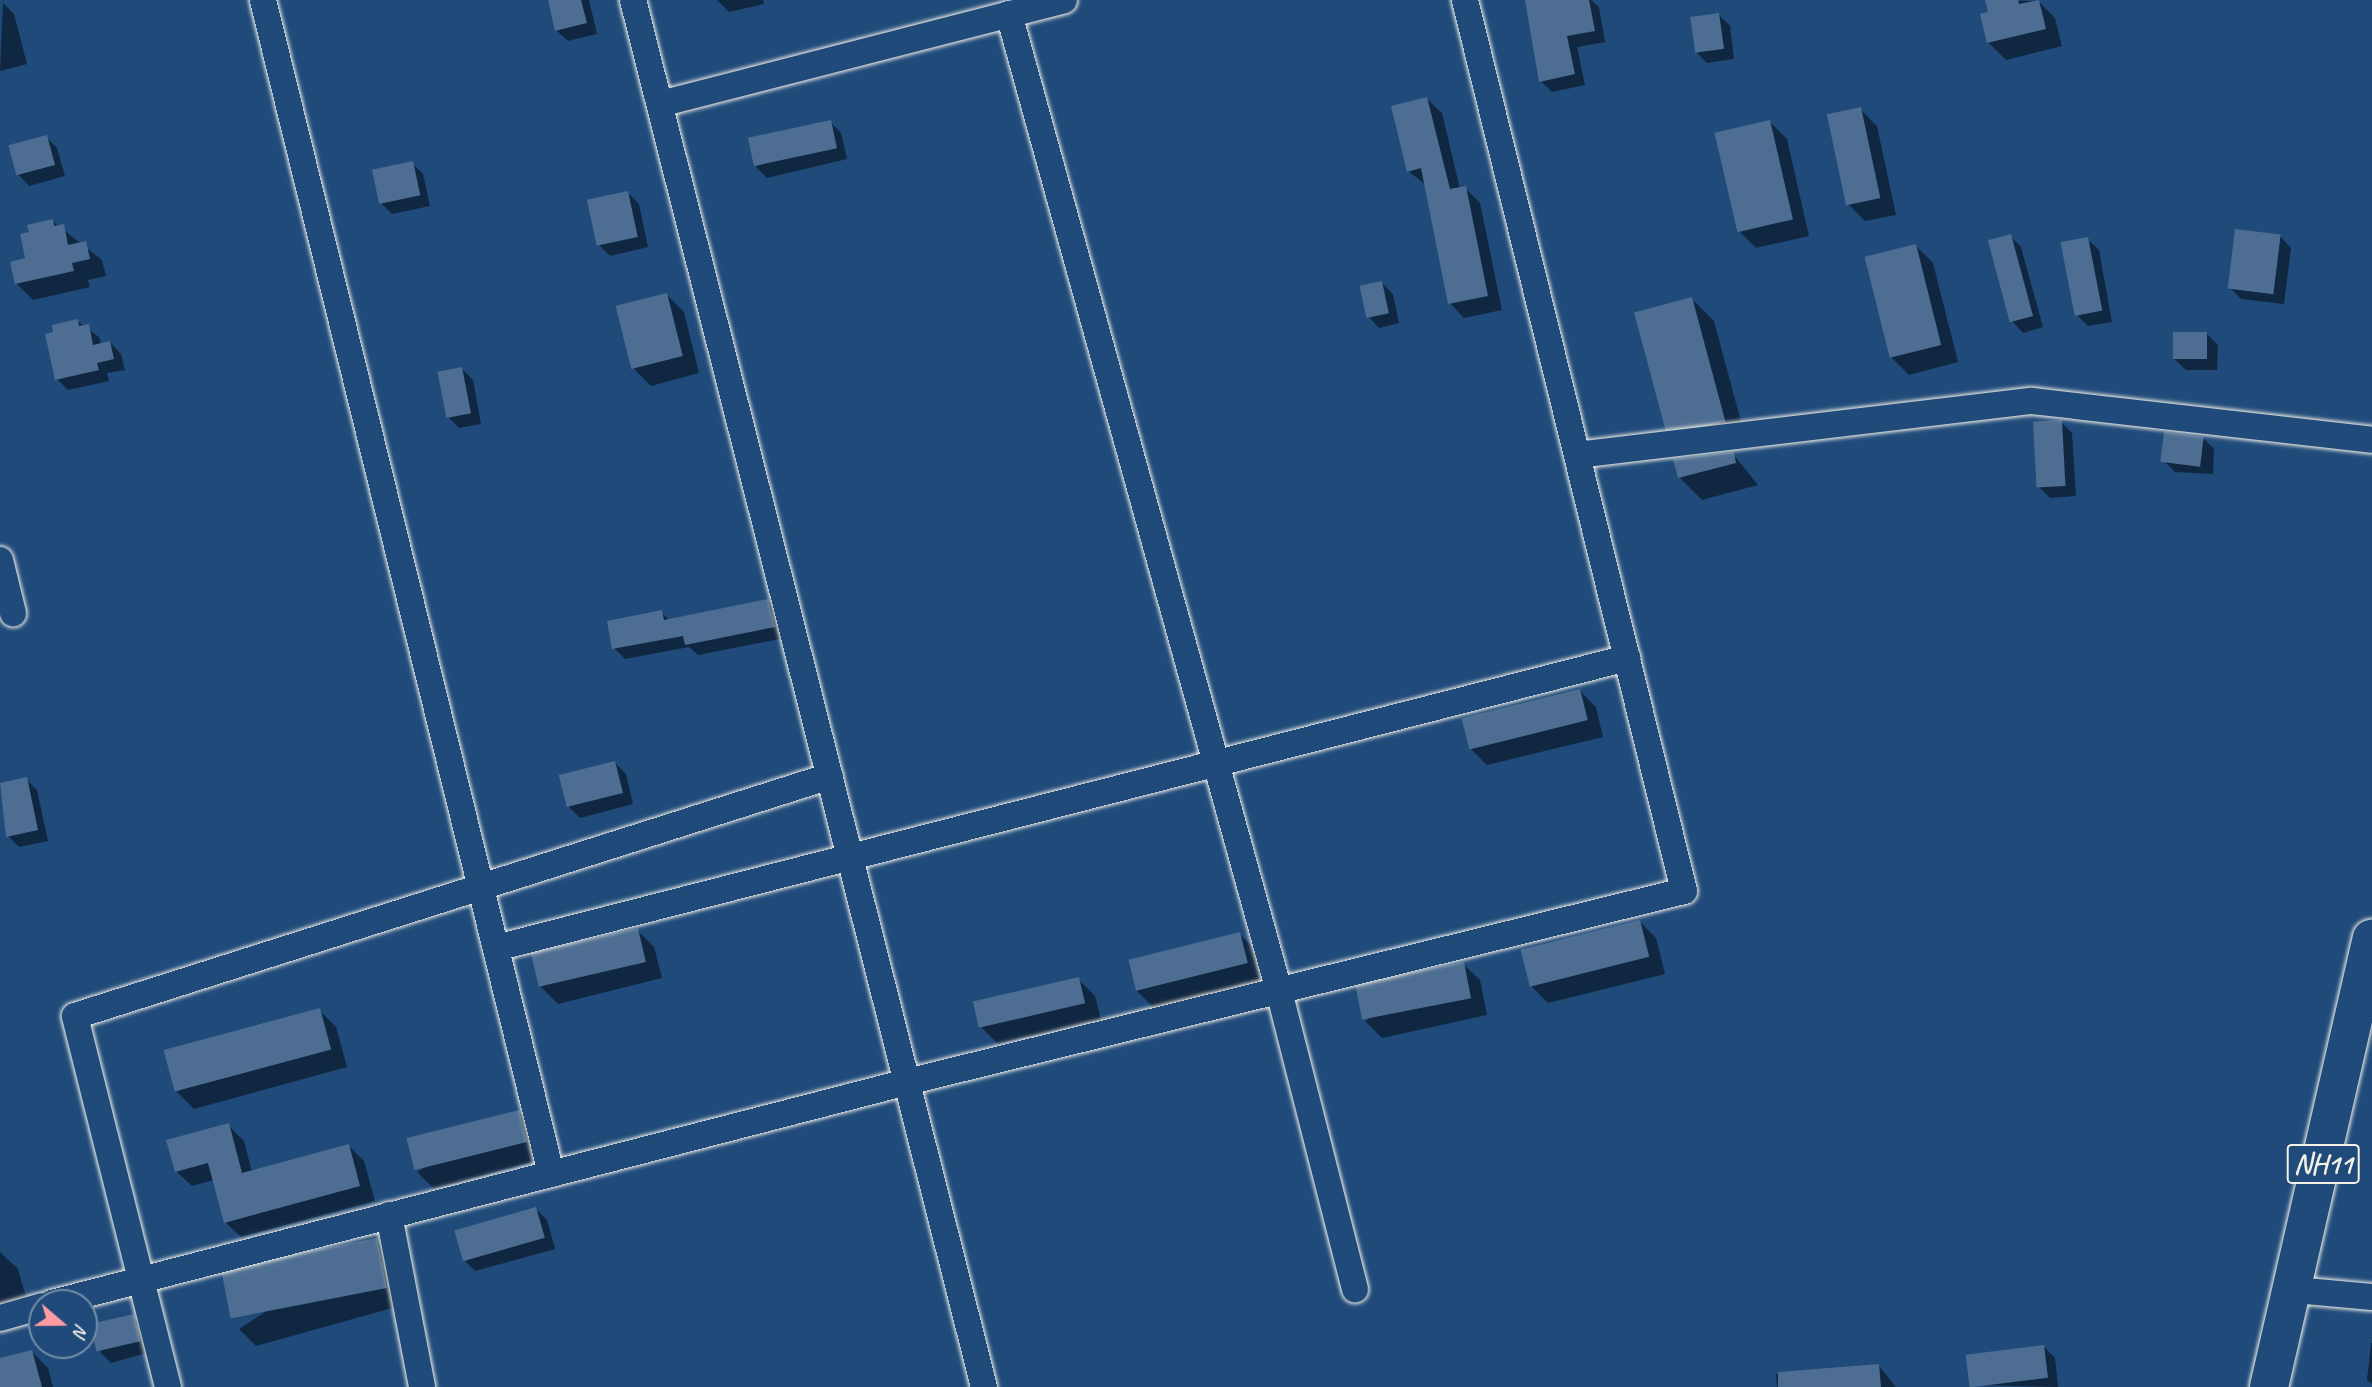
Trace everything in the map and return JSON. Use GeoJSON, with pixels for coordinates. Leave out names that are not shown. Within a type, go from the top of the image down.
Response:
{"type":"FeatureCollection","features":[{"type":"Feature","properties":{"kind":"highway","name":"NH11"},"geometry":{"type":"LineString","coordinates":[[2269,1387],[2295,1290],[2372,939]]}},
{"type":"Feature","properties":{"kind":"street"},"geometry":{"type":"LineString","coordinates":[[263,0],[551,1173]]}},
{"type":"Feature","properties":{"kind":"street"},"geometry":{"type":"LineString","coordinates":[[633,0],[984,1387]]}},
{"type":"Feature","properties":{"kind":"street"},"geometry":{"type":"LineString","coordinates":[[660,104],[1064,0]]}},
{"type":"Feature","properties":{"kind":"street"},"geometry":{"type":"LineString","coordinates":[[98,1290],[907,1082],[1684,891],[1465,0]]}},
{"type":"Feature","properties":{"kind":"street"},"geometry":{"type":"LineString","coordinates":[[1009,14],[1279,991],[1355,1289]]}},
{"type":"Feature","properties":{"kind":"street"},"geometry":{"type":"LineString","coordinates":[[1577,455],[2032,401],[2372,440]]}},
{"type":"Feature","properties":{"kind":"street"},"geometry":{"type":"LineString","coordinates":[[0,560],[13,613]]}},
{"type":"Feature","properties":{"kind":"street"},"geometry":{"type":"LineString","coordinates":[[496,948],[1627,658]]}},
{"type":"Feature","properties":{"kind":"street"},"geometry":{"type":"LineString","coordinates":[[168,1387],[75,1016],[480,884],[830,776]]}},
{"type":"Feature","properties":{"kind":"street"},"geometry":{"type":"LineString","coordinates":[[390,1215],[422,1387]]}},
{"type":"Feature","properties":{"kind":"street"},"geometry":{"type":"LineString","coordinates":[[2295,1290],[2372,1297]]}},
{"type":"Feature","properties":{"kind":"street"},"geometry":{"type":"LineString","coordinates":[[0,1318],[28,1310]]}},
{"type":"Feature","properties":{"kind":"building"},"geometry":{"type":"Polygon","coordinates":[[[548,0],[581,0],[587,23],[555,31],[548,0]]]}},
{"type":"Feature","properties":{"kind":"building"},"geometry":{"type":"Polygon","coordinates":[[[1525,0],[1589,0],[1595,31],[1567,36],[1575,74],[1539,82],[1525,0]]]}},
{"type":"Feature","properties":{"kind":"building"},"geometry":{"type":"Polygon","coordinates":[[[1985,0],[2018,0],[2019,4],[2039,0],[2046,29],[1987,43],[1980,14],[1988,12],[1985,0]]]}},
{"type":"Feature","properties":{"kind":"building"},"geometry":{"type":"Polygon","coordinates":[[[1719,13],[1724,49],[1695,53],[1690,17],[1719,13]]]}},
{"type":"Feature","properties":{"kind":"building"},"geometry":{"type":"Polygon","coordinates":[[[1427,97],[1450,189],[1466,186],[1488,296],[1448,304],[1421,168],[1407,172],[1391,106],[1427,97]]]}},
{"type":"Feature","properties":{"kind":"building"},"geometry":{"type":"Polygon","coordinates":[[[1861,107],[1880,198],[1846,205],[1827,114],[1861,107]]]}},
{"type":"Feature","properties":{"kind":"building"},"geometry":{"type":"Polygon","coordinates":[[[831,120],[837,148],[754,166],[748,138],[831,120]]]}},
{"type":"Feature","properties":{"kind":"building"},"geometry":{"type":"Polygon","coordinates":[[[1770,120],[1793,219],[1737,232],[1714,133],[1770,120]]]}},
{"type":"Feature","properties":{"kind":"building"},"geometry":{"type":"Polygon","coordinates":[[[47,135],[55,165],[16,175],[8,145],[47,135]]]}},
{"type":"Feature","properties":{"kind":"building"},"geometry":{"type":"Polygon","coordinates":[[[413,161],[420,195],[379,204],[372,170],[413,161]]]}},
{"type":"Feature","properties":{"kind":"building"},"geometry":{"type":"Polygon","coordinates":[[[628,191],[638,237],[597,246],[587,200],[628,191]]]}},
{"type":"Feature","properties":{"kind":"building"},"geometry":{"type":"Polygon","coordinates":[[[53,219],[54,226],[64,224],[68,245],[86,241],[90,259],[72,263],[74,271],[15,284],[10,262],[25,258],[20,234],[29,232],[27,225],[53,219]]]}},
{"type":"Feature","properties":{"kind":"building"},"geometry":{"type":"Polygon","coordinates":[[[2235,229],[2281,235],[2273,294],[2228,289],[2235,229]]]}},
{"type":"Feature","properties":{"kind":"building"},"geometry":{"type":"Polygon","coordinates":[[[2011,234],[2033,316],[2010,322],[1988,240],[2011,234]]]}},
{"type":"Feature","properties":{"kind":"building"},"geometry":{"type":"Polygon","coordinates":[[[2088,237],[2102,311],[2075,316],[2061,242],[2088,237]]]}},
{"type":"Feature","properties":{"kind":"building"},"geometry":{"type":"Polygon","coordinates":[[[1916,244],[1941,345],[1890,358],[1865,257],[1916,244]]]}},
{"type":"Feature","properties":{"kind":"building"},"geometry":{"type":"Polygon","coordinates":[[[1382,281],[1389,313],[1366,318],[1360,286],[1382,281]]]}},
{"type":"Feature","properties":{"kind":"building"},"geometry":{"type":"Polygon","coordinates":[[[667,293],[683,356],[631,369],[616,306],[667,293]]]}},
{"type":"Feature","properties":{"kind":"building"},"geometry":{"type":"Polygon","coordinates":[[[1692,297],[1725,422],[1667,437],[1634,313],[1692,297]]]}},
{"type":"Feature","properties":{"kind":"building"},"geometry":{"type":"Polygon","coordinates":[[[78,319],[79,326],[89,324],[93,345],[110,341],[114,359],[97,363],[99,370],[55,380],[45,334],[53,332],[52,325],[78,319]]]}},
{"type":"Feature","properties":{"kind":"building"},"geometry":{"type":"Polygon","coordinates":[[[2173,332],[2207,332],[2207,359],[2173,359],[2173,332]]]}},
{"type":"Feature","properties":{"kind":"building"},"geometry":{"type":"Polygon","coordinates":[[[462,367],[471,413],[446,418],[437,372],[462,367]]]}},
{"type":"Feature","properties":{"kind":"building"},"geometry":{"type":"Polygon","coordinates":[[[2062,420],[2065,486],[2036,487],[2033,422],[2062,420]]]}},
{"type":"Feature","properties":{"kind":"building"},"geometry":{"type":"Polygon","coordinates":[[[2164,432],[2204,437],[2200,467],[2160,462],[2164,432]]]}},
{"type":"Feature","properties":{"kind":"building"},"geometry":{"type":"Polygon","coordinates":[[[1734,452],[1736,463],[1678,478],[1673,459],[1734,452]]]}},
{"type":"Feature","properties":{"kind":"building"},"geometry":{"type":"Polygon","coordinates":[[[768,599],[775,627],[685,645],[683,636],[612,649],[607,621],[662,610],[664,620],[768,599]]]}},
{"type":"Feature","properties":{"kind":"building"},"geometry":{"type":"Polygon","coordinates":[[[1580,689],[1588,720],[1469,750],[1462,719],[1580,689]]]}},
{"type":"Feature","properties":{"kind":"building"},"geometry":{"type":"Polygon","coordinates":[[[615,761],[623,793],[567,807],[559,775],[615,761]]]}},
{"type":"Feature","properties":{"kind":"building"},"geometry":{"type":"Polygon","coordinates":[[[27,777],[38,830],[6,837],[0,783],[27,777]]]}},
{"type":"Feature","properties":{"kind":"building"},"geometry":{"type":"Polygon","coordinates":[[[1640,920],[1649,957],[1530,987],[1521,950],[1640,920]]]}},
{"type":"Feature","properties":{"kind":"building"},"geometry":{"type":"Polygon","coordinates":[[[638,928],[646,962],[539,987],[531,953],[638,928]]]}},
{"type":"Feature","properties":{"kind":"building"},"geometry":{"type":"Polygon","coordinates":[[[1240,932],[1248,963],[1136,991],[1128,960],[1240,932]]]}},
{"type":"Feature","properties":{"kind":"building"},"geometry":{"type":"Polygon","coordinates":[[[1464,962],[1471,998],[1362,1020],[1355,983],[1464,962]]]}},
{"type":"Feature","properties":{"kind":"building"},"geometry":{"type":"Polygon","coordinates":[[[1079,977],[1085,1003],[979,1028],[973,1002],[1079,977]]]}},
{"type":"Feature","properties":{"kind":"building"},"geometry":{"type":"Polygon","coordinates":[[[320,1008],[331,1050],[175,1091],[164,1050],[320,1008]]]}},
{"type":"Feature","properties":{"kind":"building"},"geometry":{"type":"Polygon","coordinates":[[[519,1110],[527,1142],[414,1170],[406,1138],[519,1110]]]}},
{"type":"Feature","properties":{"kind":"building"},"geometry":{"type":"Polygon","coordinates":[[[229,1123],[242,1173],[349,1144],[360,1186],[224,1223],[208,1163],[175,1172],[166,1140],[229,1123]]]}},
{"type":"Feature","properties":{"kind":"building"},"geometry":{"type":"Polygon","coordinates":[[[536,1207],[545,1238],[463,1261],[454,1230],[536,1207]]]}},
{"type":"Feature","properties":{"kind":"building"},"geometry":{"type":"Polygon","coordinates":[[[377,1238],[387,1288],[231,1318],[221,1268],[377,1238]]]}},
{"type":"Feature","properties":{"kind":"building"},"geometry":{"type":"Polygon","coordinates":[[[134,1314],[140,1341],[98,1351],[98,1322],[134,1314]]]}},
{"type":"Feature","properties":{"kind":"building"},"geometry":{"type":"Polygon","coordinates":[[[2044,1345],[2048,1378],[1970,1387],[1966,1355],[2044,1345]]]}},
{"type":"Feature","properties":{"kind":"building"},"geometry":{"type":"Polygon","coordinates":[[[28,1351],[28,1359],[34,1359],[42,1387],[0,1387],[0,1358],[28,1351]]]}},
{"type":"Feature","properties":{"kind":"building"},"geometry":{"type":"Polygon","coordinates":[[[1879,1364],[1881,1387],[1778,1387],[1778,1372],[1879,1364]]]}}]}
